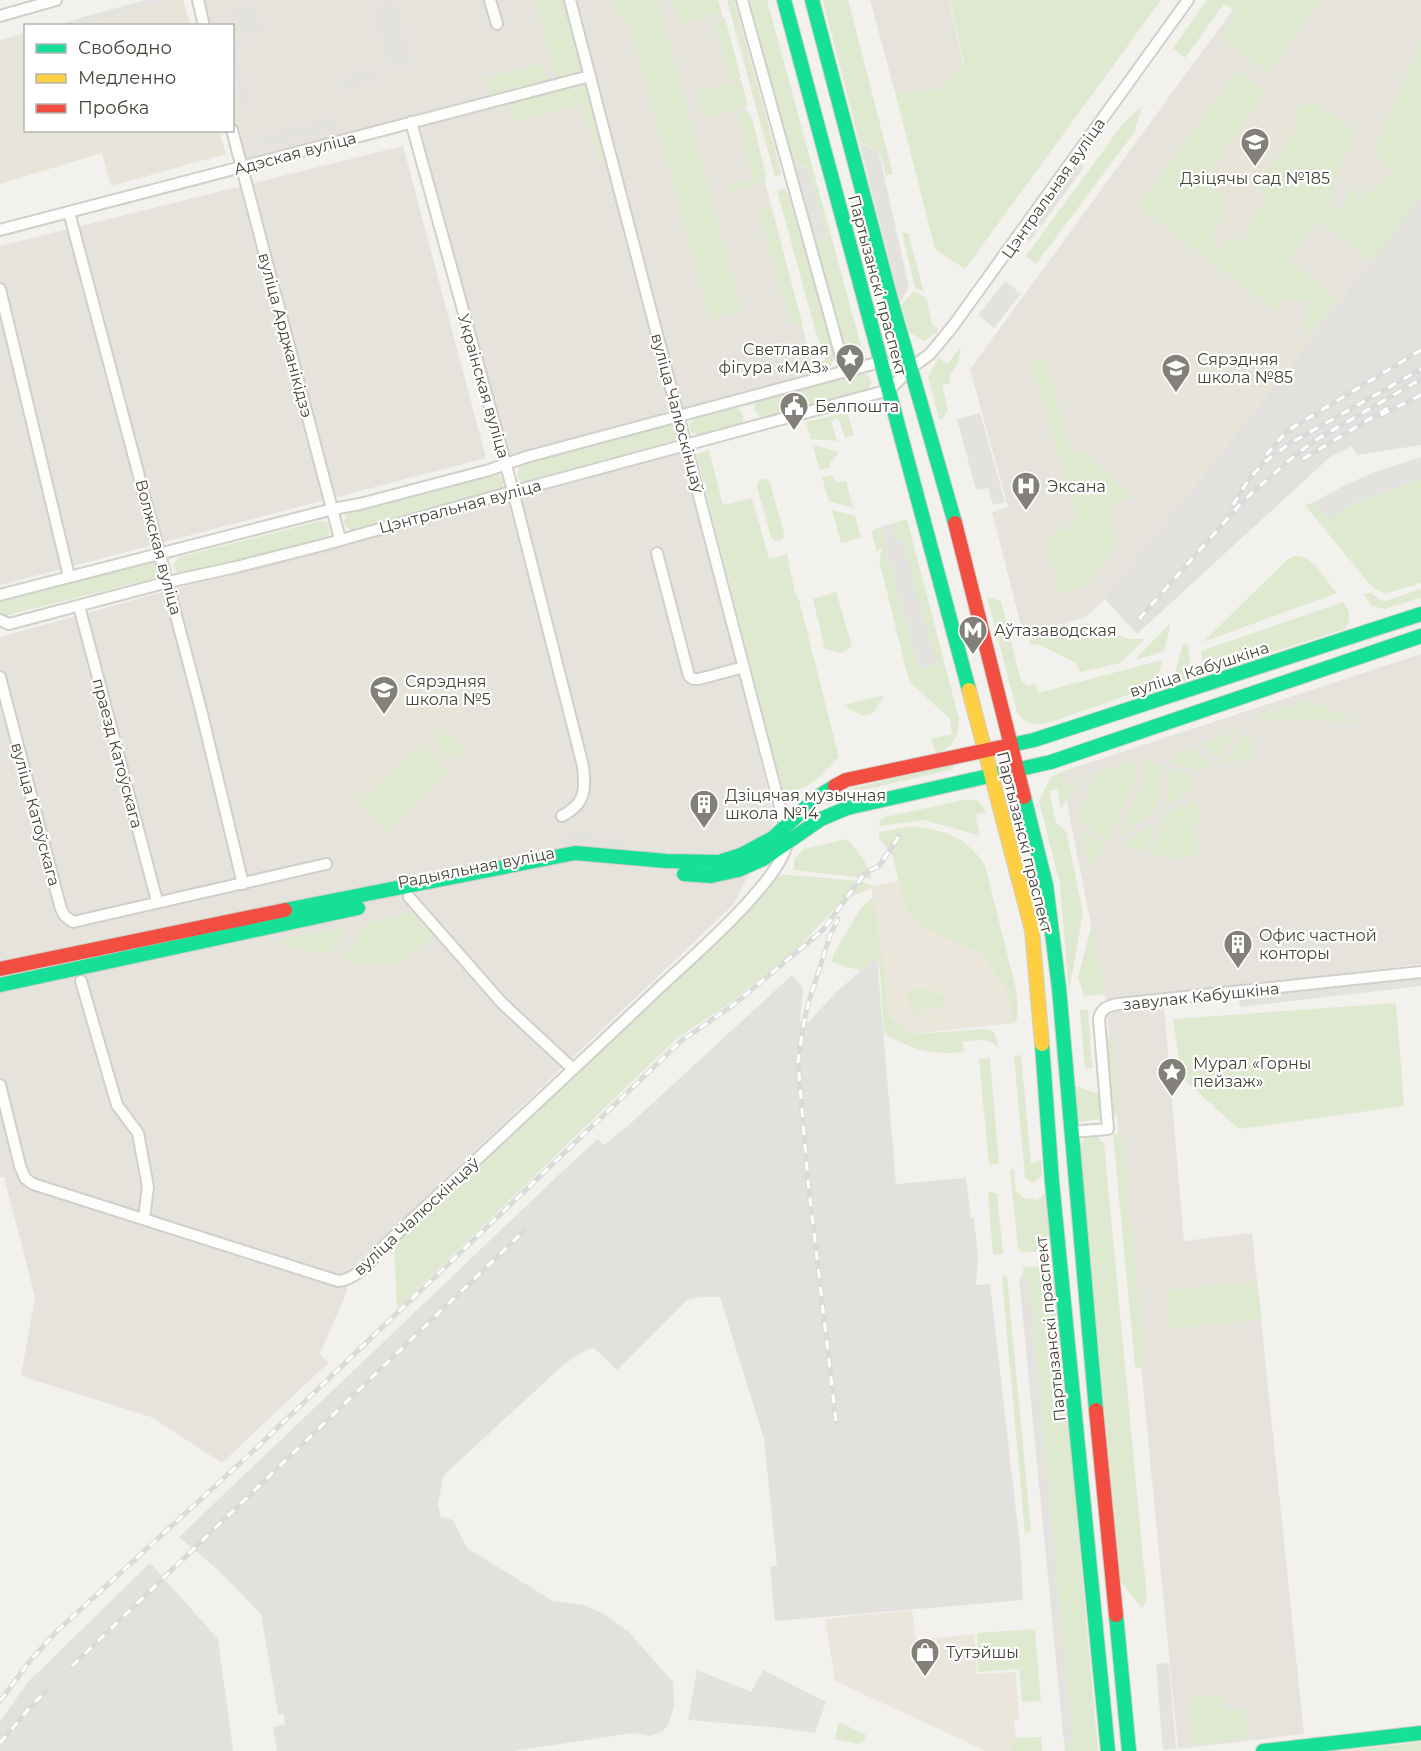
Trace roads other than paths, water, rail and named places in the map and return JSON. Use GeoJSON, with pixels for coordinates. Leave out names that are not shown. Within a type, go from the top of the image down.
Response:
{"type":"FeatureCollection","features":[{"type":"Feature","properties":{"kind":"main road","name":"Партызанскі праспект"},"geometry":{"type":"LineString","coordinates":[[784,0],[1032,930],[1039,994],[1046,1111],[1108,1751]]}},
{"type":"Feature","properties":{"kind":"main road","name":"Партызанскі праспект"},"geometry":{"type":"LineString","coordinates":[[812,0],[891,300],[952,511],[1046,885],[1059,988],[1129,1751]]}},
{"type":"Feature","properties":{"kind":"main road","name":"вуліца Кабушкіна"},"geometry":{"type":"LineString","coordinates":[[986,751],[1149,704],[1421,614]]}},
{"type":"Feature","properties":{"kind":"main road"},"geometry":{"type":"LineString","coordinates":[[1017,771],[1051,762],[1421,636]]}},
{"type":"Feature","properties":{"kind":"main road","name":"Радыяльная вуліца"},"geometry":{"type":"LineString","coordinates":[[0,969],[397,887],[575,854],[666,861],[719,862],[755,849],[773,838],[816,798],[846,780],[986,751]]}},
{"type":"Feature","properties":{"kind":"main road","name":"Радыяльная вуліца"},"geometry":{"type":"LineString","coordinates":[[0,985],[546,869],[576,865],[690,874],[725,874],[763,859],[820,819],[847,808],[1017,771]]}},
{"type":"Feature","properties":{"kind":"main road"},"geometry":{"type":"LineString","coordinates":[[1046,1111],[1057,1130],[1071,1132]]}},
{"type":"Feature","properties":{"kind":"main road"},"geometry":{"type":"LineString","coordinates":[[1263,1751],[1421,1733]]}},
{"type":"Feature","properties":{"kind":"street"},"geometry":{"type":"LineString","coordinates":[[0,16],[56,0]]}},
{"type":"Feature","properties":{"kind":"street"},"geometry":{"type":"LineString","coordinates":[[198,0],[204,24]]}},
{"type":"Feature","properties":{"kind":"street"},"geometry":{"type":"LineString","coordinates":[[490,0],[498,24]]}},
{"type":"Feature","properties":{"kind":"street","name":"вуліца Чалюскінцаў"},"geometry":{"type":"LineString","coordinates":[[570,0],[785,826]]}},
{"type":"Feature","properties":{"kind":"street"},"geometry":{"type":"LineString","coordinates":[[742,0],[845,372]]}},
{"type":"Feature","properties":{"kind":"street","name":"Цэнтральная вуліца"},"geometry":{"type":"LineString","coordinates":[[0,620],[9,624],[168,582],[236,567],[889,390],[911,368],[930,354],[953,326],[1188,0]]}},
{"type":"Feature","properties":{"kind":"street","name":"Адэская вуліца"},"geometry":{"type":"LineString","coordinates":[[0,230],[590,75]]}},
{"type":"Feature","properties":{"kind":"street","name":"Украінская вуліца"},"geometry":{"type":"LineString","coordinates":[[411,122],[513,491],[583,766],[584,790],[579,804],[562,816]]}},
{"type":"Feature","properties":{"kind":"street","name":"вуліца Арджанікідзэ"},"geometry":{"type":"LineString","coordinates":[[233,132],[340,539]]}},
{"type":"Feature","properties":{"kind":"street","name":"Волжская вуліца"},"geometry":{"type":"LineString","coordinates":[[69,212],[168,582],[243,884]]}},
{"type":"Feature","properties":{"kind":"street"},"geometry":{"type":"LineString","coordinates":[[0,289],[69,576]]}},
{"type":"Feature","properties":{"kind":"street","name":"Цэнтральная вуліца"},"geometry":{"type":"LineString","coordinates":[[0,595],[160,552],[360,504],[880,362],[911,368]]}},
{"type":"Feature","properties":{"kind":"street"},"geometry":{"type":"LineString","coordinates":[[657,553],[689,676],[699,679],[744,667]]}},
{"type":"Feature","properties":{"kind":"street","name":"праезд Катоўскага"},"geometry":{"type":"LineString","coordinates":[[79,606],[157,901]]}},
{"type":"Feature","properties":{"kind":"street","name":"вуліца Катоўскага"},"geometry":{"type":"LineString","coordinates":[[0,677],[61,909],[65,915],[73,922],[157,901]]}},
{"type":"Feature","properties":{"kind":"street","name":"вуліца Чалюскінцаў"},"geometry":{"type":"LineString","coordinates":[[0,1085],[20,1166],[25,1178],[33,1184],[338,1281],[347,1280],[355,1275],[744,907],[773,873],[786,851],[788,841]]}},
{"type":"Feature","properties":{"kind":"street"},"geometry":{"type":"LineString","coordinates":[[157,901],[326,864]]}},
{"type":"Feature","properties":{"kind":"street"},"geometry":{"type":"LineString","coordinates":[[409,897],[502,1004],[573,1070]]}},
{"type":"Feature","properties":{"kind":"street","name":"завулак Кабушкіна"},"geometry":{"type":"LineString","coordinates":[[1071,1132],[1108,1129],[1099,1019],[1105,1007],[1421,972]]}},
{"type":"Feature","properties":{"kind":"street"},"geometry":{"type":"LineString","coordinates":[[81,981],[117,1105],[138,1133],[148,1187],[144,1218]]}},
{"type":"Feature","properties":{"kind":"railway"},"geometry":{"type":"LineString","coordinates":[[1266,455],[1287,431],[1421,350]]}},
{"type":"Feature","properties":{"kind":"railway"},"geometry":{"type":"LineString","coordinates":[[1233,505],[1249,479],[1266,461],[1289,444],[1421,369]]}},
{"type":"Feature","properties":{"kind":"railway"},"geometry":{"type":"LineString","coordinates":[[1139,619],[1244,500],[1293,457],[1314,441],[1421,379]]}},
{"type":"Feature","properties":{"kind":"railway"},"geometry":{"type":"LineString","coordinates":[[1381,415],[1421,395]]}},
{"type":"Feature","properties":{"kind":"railway"},"geometry":{"type":"LineString","coordinates":[[1303,459],[1388,408]]}},
{"type":"Feature","properties":{"kind":"railway"},"geometry":{"type":"LineString","coordinates":[[0,1701],[30,1661],[56,1632],[250,1454],[681,1041],[732,1006],[823,930],[865,873],[879,866],[899,836]]}},
{"type":"Feature","properties":{"kind":"railway"},"geometry":{"type":"LineString","coordinates":[[836,1421],[808,1181],[798,1062],[809,1001],[830,936],[838,919]]}},
{"type":"Feature","properties":{"kind":"railway"},"geometry":{"type":"LineString","coordinates":[[72,1666],[525,1230]]}},
{"type":"Feature","properties":{"kind":"railway"},"geometry":{"type":"LineString","coordinates":[[0,1743],[47,1690]]}},
{"type":"Feature","properties":{"kind":"place","name":"Дзіцячы сад №185"},"geometry":{"type":"Point","coordinates":[1255,168]}},
{"type":"Feature","properties":{"kind":"place","name":"Светлавая фігура «МАЗ»"},"geometry":{"type":"Point","coordinates":[850,384]}},
{"type":"Feature","properties":{"kind":"place","name":"Сярэдняя школа №85"},"geometry":{"type":"Point","coordinates":[1176,394]}},
{"type":"Feature","properties":{"kind":"place","name":"Белпошта"},"geometry":{"type":"Point","coordinates":[794,432]}},
{"type":"Feature","properties":{"kind":"place","name":"Эксана"},"geometry":{"type":"Point","coordinates":[1026,512]}},
{"type":"Feature","properties":{"kind":"place","name":"Аўтазаводская"},"geometry":{"type":"Point","coordinates":[973,656]}},
{"type":"Feature","properties":{"kind":"place","name":"Сярэдняя школа №5"},"geometry":{"type":"Point","coordinates":[384,716]}},
{"type":"Feature","properties":{"kind":"place","name":"Дзіцячая музычная школа №14"},"geometry":{"type":"Point","coordinates":[704,830]}},
{"type":"Feature","properties":{"kind":"place","name":"Офис частной конторы"},"geometry":{"type":"Point","coordinates":[1238,970]}},
{"type":"Feature","properties":{"kind":"place","name":"Мурал «Горны пейзаж»"},"geometry":{"type":"Point","coordinates":[1172,1098]}},
{"type":"Feature","properties":{"kind":"place","name":"Тутэйшы"},"geometry":{"type":"Point","coordinates":[925,1678]}}]}
